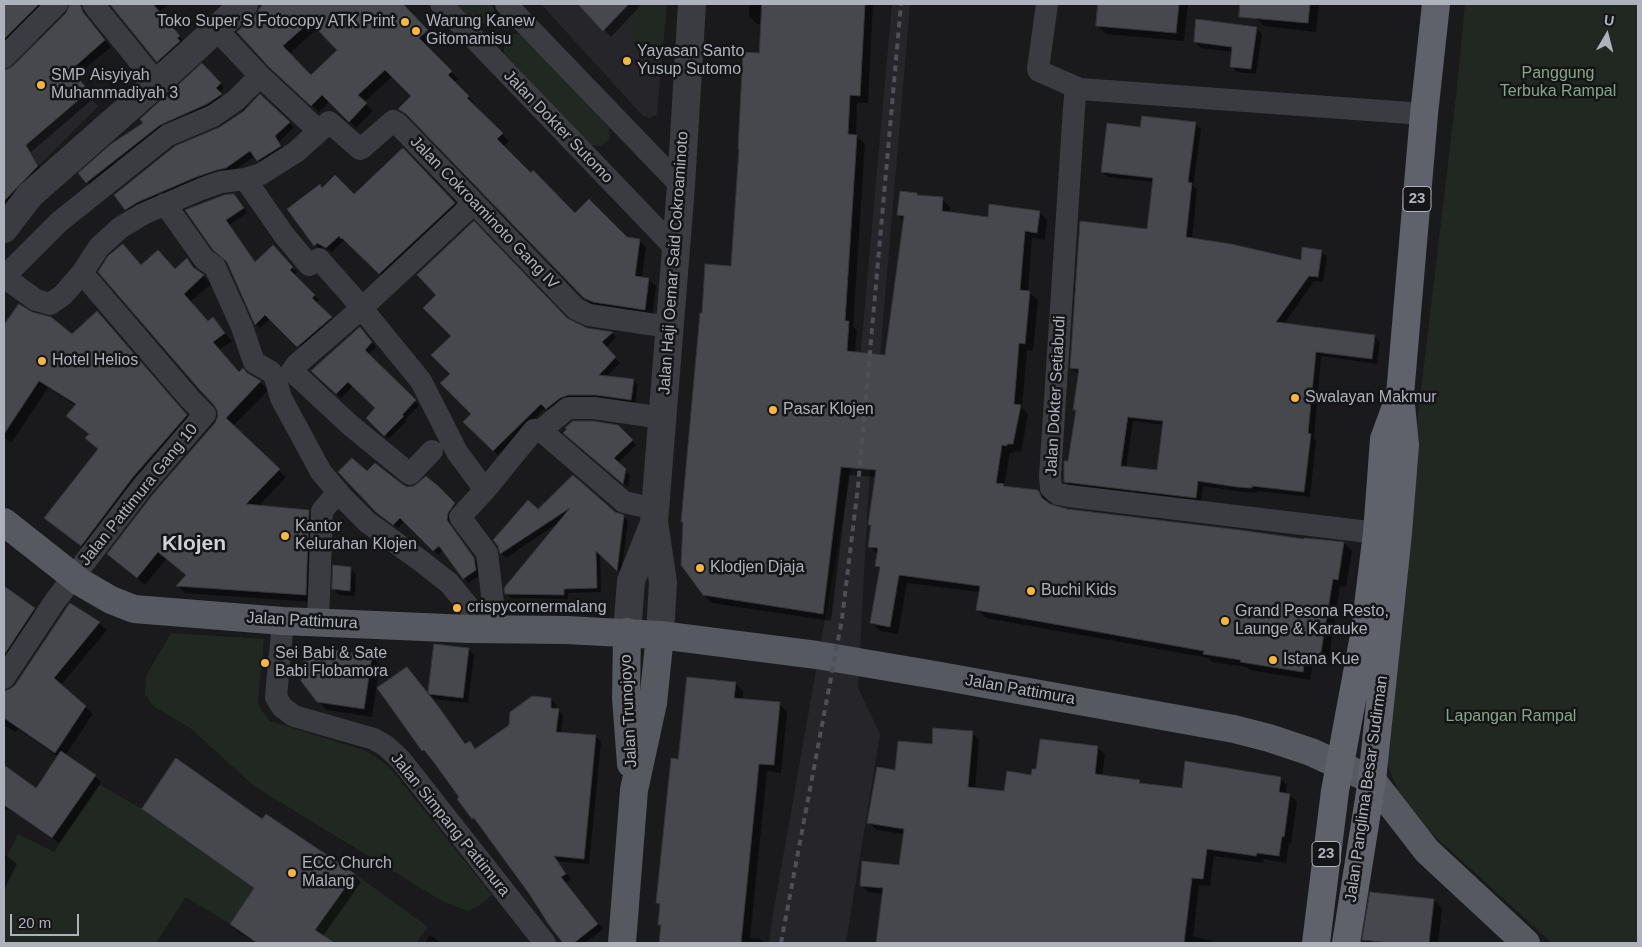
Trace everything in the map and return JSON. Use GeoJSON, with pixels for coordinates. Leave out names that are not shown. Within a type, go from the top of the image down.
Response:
{"type":"FeatureCollection","features":[{"type":"Feature","properties":{"kind":"highway","name":"Jalan Panglima Besar Sudirman"},"geometry":{"type":"LineString","coordinates":[[1346,943],[1372,780],[1405,445],[1400,395],[1424,114],[1436,4]]}},
{"type":"Feature","properties":{"kind":"highway","name":"Jalan Panglima Besar Sudirman"},"geometry":{"type":"LineString","coordinates":[[1316,943],[1332,811],[1365,630],[1377,533],[1384,439],[1400,395]]}},
{"type":"Feature","properties":{"kind":"main road","name":"Jalan Pattimura"},"geometry":{"type":"LineString","coordinates":[[4,522],[74,577],[111,600],[134,609],[283,622],[627,632],[817,655],[1234,729],[1311,752],[1372,780]]}},
{"type":"Feature","properties":{"kind":"main road","name":"Jalan Trunojoyo"},"geometry":{"type":"LineString","coordinates":[[627,632],[626,698],[634,790]]}},
{"type":"Feature","properties":{"kind":"main road","name":"Jalan Trunojoyo"},"geometry":{"type":"LineString","coordinates":[[622,943],[634,790],[653,703],[660,635]]}},
{"type":"Feature","properties":{"kind":"main road"},"geometry":{"type":"LineString","coordinates":[[1372,780],[1427,851],[1526,943]]}},
{"type":"Feature","properties":{"kind":"street"},"geometry":{"type":"LineString","coordinates":[[4,58],[57,4]]}},
{"type":"Feature","properties":{"kind":"street"},"geometry":{"type":"LineString","coordinates":[[93,4],[157,83]]}},
{"type":"Feature","properties":{"kind":"street"},"geometry":{"type":"LineString","coordinates":[[4,229],[30,195],[244,4]]}},
{"type":"Feature","properties":{"kind":"street","name":"Jalan Dokter Sutomo"},"geometry":{"type":"LineString","coordinates":[[441,4],[676,249]]}},
{"type":"Feature","properties":{"kind":"street"},"geometry":{"type":"LineString","coordinates":[[506,4],[681,186]]}},
{"type":"Feature","properties":{"kind":"street","name":"Jalan Haji Oemar Said Cokroaminoto"},"geometry":{"type":"LineString","coordinates":[[660,635],[663,582],[655,515],[681,186],[692,4]]}},
{"type":"Feature","properties":{"kind":"street"},"geometry":{"type":"LineString","coordinates":[[1046,4],[1038,69],[1080,89],[1424,114]]}},
{"type":"Feature","properties":{"kind":"street"},"geometry":{"type":"LineString","coordinates":[[217,30],[260,76],[319,131],[296,152],[261,174],[215,184],[143,214],[120,228],[100,247],[82,273],[63,295],[50,304],[36,300],[4,277],[59,222],[168,135],[213,116],[236,100],[260,76]]}},
{"type":"Feature","properties":{"kind":"street","name":"Jalan Dokter Setiabudi"},"geometry":{"type":"LineString","coordinates":[[1080,89],[1075,97],[1073,118],[1050,476],[1051,488],[1058,494],[1068,496],[1377,533]]}},
{"type":"Feature","properties":{"kind":"street","name":"Jalan Cokroaminoto Gang IV"},"geometry":{"type":"LineString","coordinates":[[319,131],[330,122],[360,149],[393,121],[576,309],[589,314],[669,327]]}},
{"type":"Feature","properties":{"kind":"street"},"geometry":{"type":"LineString","coordinates":[[245,179],[284,235],[309,264],[319,258],[421,381],[457,452],[485,490]]}},
{"type":"Feature","properties":{"kind":"street"},"geometry":{"type":"LineString","coordinates":[[432,451],[410,474],[350,425],[292,371],[297,364],[362,308],[474,203]]}},
{"type":"Feature","properties":{"kind":"street"},"geometry":{"type":"LineString","coordinates":[[165,204],[204,259],[215,267],[242,327],[254,362],[271,372],[275,377],[281,398],[322,472],[367,522],[448,583],[485,629]]}},
{"type":"Feature","properties":{"kind":"street","name":"Jalan Pattimura Gang 10"},"geometry":{"type":"LineString","coordinates":[[4,678],[55,601],[143,486],[205,414],[82,273]]}},
{"type":"Feature","properties":{"kind":"street"},"geometry":{"type":"LineString","coordinates":[[540,431],[568,408],[594,408],[663,418]]}},
{"type":"Feature","properties":{"kind":"street"},"geometry":{"type":"LineString","coordinates":[[485,629],[487,553],[460,517],[485,490],[534,430],[540,431],[624,502],[655,515]]}},
{"type":"Feature","properties":{"kind":"street"},"geometry":{"type":"LineString","coordinates":[[318,622],[322,511],[338,492]]}},
{"type":"Feature","properties":{"kind":"street","name":"Jalan Haji Oemar Said Cokroaminoto"},"geometry":{"type":"LineString","coordinates":[[627,632],[631,580],[655,515]]}},
{"type":"Feature","properties":{"kind":"street","name":"Jalan Simpang Pattimura"},"geometry":{"type":"LineString","coordinates":[[283,622],[276,697],[282,707],[294,716],[374,739],[401,760],[544,943]]}},
{"type":"Feature","properties":{"kind":"shaded area","name":"Yayasan Santo Yusup Sutomo"},"geometry":{"type":"Polygon","coordinates":[[[541,4],[667,4],[656,115],[649,118],[642,115],[541,4]]]}},
{"type":"Feature","properties":{"kind":"shaded area"},"geometry":{"type":"Polygon","coordinates":[[[892,4],[910,4],[868,498],[858,688],[880,734],[846,943],[769,943],[849,483],[892,4]]]}},
{"type":"Feature","properties":{"kind":"shaded area","name":"SMP Aisyiyah Muhammadiyah 3"},"geometry":{"type":"Polygon","coordinates":[[[34,34],[98,106],[38,166],[4,104],[4,66],[34,34]]]}},
{"type":"Feature","properties":{"kind":"green space"},"geometry":{"type":"Polygon","coordinates":[[[456,4],[491,4],[495,13],[492,20],[487,24],[473,23],[456,4]]]}},
{"type":"Feature","properties":{"kind":"green space"},"geometry":{"type":"Polygon","coordinates":[[[636,4],[667,5],[662,57],[632,54],[636,4]]]}},
{"type":"Feature","properties":{"kind":"green space","name":"Lapangan Rampal"},"geometry":{"type":"Polygon","coordinates":[[[1465,4],[1638,4],[1638,943],[1552,943],[1417,820],[1399,794],[1385,757],[1390,652],[1456,96],[1465,4]]]}},
{"type":"Feature","properties":{"kind":"green space"},"geometry":{"type":"Polygon","coordinates":[[[511,34],[519,34],[526,38],[609,127],[610,139],[600,146],[590,145],[504,53],[504,39],[511,34]]]}},
{"type":"Feature","properties":{"kind":"green space"},"geometry":{"type":"Polygon","coordinates":[[[171,633],[264,639],[258,701],[261,710],[270,721],[366,751],[379,759],[390,768],[492,895],[479,906],[468,911],[442,901],[254,786],[190,728],[153,706],[145,694],[146,676],[171,633]]]}},
{"type":"Feature","properties":{"kind":"green space"},"geometry":{"type":"Polygon","coordinates":[[[100,785],[142,809],[254,888],[230,924],[186,897],[156,943],[4,943],[4,862],[18,834],[54,852],[100,785]]]}},
{"type":"Feature","properties":{"kind":"green space"},"geometry":{"type":"Polygon","coordinates":[[[355,874],[428,927],[416,943],[319,943],[324,936],[315,930],[355,874]]]}},
{"type":"Feature","properties":{"kind":"building"},"geometry":{"type":"Polygon","coordinates":[[[4,4],[39,4],[4,39],[4,4]]]}},
{"type":"Feature","properties":{"kind":"building"},"geometry":{"type":"Polygon","coordinates":[[[70,4],[80,4],[83,12],[105,40],[71,70],[89,91],[26,145],[38,166],[4,201],[4,70],[13,66],[66,13],[70,4]]]}},
{"type":"Feature","properties":{"kind":"building"},"geometry":{"type":"Polygon","coordinates":[[[110,4],[153,4],[180,36],[177,38],[180,41],[157,62],[110,4]]]}},
{"type":"Feature","properties":{"kind":"building"},"geometry":{"type":"Polygon","coordinates":[[[263,4],[403,4],[428,30],[419,38],[452,71],[448,75],[469,96],[467,98],[503,133],[497,139],[531,173],[533,170],[575,213],[589,199],[627,237],[640,239],[635,276],[649,278],[645,310],[593,302],[584,298],[406,114],[398,109],[411,96],[385,70],[358,95],[367,103],[349,122],[322,95],[311,106],[269,67],[237,32],[254,16],[263,4]],[[310,22],[283,46],[311,75],[337,50],[310,22]]]}},
{"type":"Feature","properties":{"kind":"building"},"geometry":{"type":"Polygon","coordinates":[[[578,4],[629,4],[603,31],[578,4]]]}},
{"type":"Feature","properties":{"kind":"building"},"geometry":{"type":"Polygon","coordinates":[[[762,4],[865,4],[860,96],[850,95],[848,134],[857,135],[845,321],[849,321],[847,351],[885,355],[904,216],[897,215],[900,191],[917,193],[917,195],[943,197],[942,211],[988,217],[989,204],[1040,211],[1037,233],[1025,231],[1020,290],[1030,291],[1025,344],[1019,343],[1014,404],[1021,405],[1013,444],[1002,445],[996,483],[1004,484],[1003,486],[1038,490],[1042,498],[1050,504],[1067,509],[1304,539],[1344,542],[1338,580],[1333,579],[1320,658],[1305,656],[1303,672],[1240,662],[1241,660],[1203,654],[1204,651],[976,610],[980,586],[899,575],[890,627],[870,623],[880,567],[875,566],[878,548],[868,547],[871,525],[868,525],[876,470],[841,467],[823,614],[703,595],[681,565],[683,522],[681,522],[700,313],[702,313],[705,264],[731,266],[743,52],[759,53],[762,4]]]}},
{"type":"Feature","properties":{"kind":"building"},"geometry":{"type":"Polygon","coordinates":[[[1098,4],[1179,4],[1176,33],[1096,26],[1098,4]]]}},
{"type":"Feature","properties":{"kind":"building"},"geometry":{"type":"Polygon","coordinates":[[[1240,4],[1310,4],[1308,23],[1239,17],[1240,4]]]}},
{"type":"Feature","properties":{"kind":"building"},"geometry":{"type":"Polygon","coordinates":[[[1196,19],[1257,27],[1251,69],[1230,67],[1232,47],[1194,42],[1196,19]]]}},
{"type":"Feature","properties":{"kind":"building"},"geometry":{"type":"Polygon","coordinates":[[[202,63],[221,83],[216,88],[222,94],[207,104],[160,125],[86,183],[78,173],[111,144],[143,123],[140,119],[161,100],[175,91],[174,89],[202,63]]]}},
{"type":"Feature","properties":{"kind":"building"},"geometry":{"type":"Polygon","coordinates":[[[260,94],[290,122],[275,136],[281,146],[257,161],[250,151],[226,168],[196,177],[138,202],[125,210],[114,195],[175,146],[220,127],[244,111],[260,94]]]}},
{"type":"Feature","properties":{"kind":"building"},"geometry":{"type":"Polygon","coordinates":[[[1142,116],[1196,122],[1188,182],[1192,183],[1186,237],[1231,244],[1301,260],[1302,247],[1322,250],[1318,277],[1309,276],[1276,322],[1375,335],[1372,359],[1316,352],[1308,433],[1311,434],[1304,492],[1252,486],[1252,488],[1237,487],[1198,481],[1196,498],[1064,482],[1064,461],[1068,461],[1076,410],[1073,410],[1079,369],[1070,368],[1080,221],[1147,229],[1153,178],[1101,172],[1107,123],[1140,127],[1142,116]],[[1128,417],[1121,466],[1157,470],[1163,421],[1128,417]]]}},
{"type":"Feature","properties":{"kind":"building"},"geometry":{"type":"Polygon","coordinates":[[[403,148],[455,203],[379,274],[339,236],[326,248],[317,243],[314,246],[287,209],[320,184],[322,188],[335,175],[354,194],[403,148]]]}},
{"type":"Feature","properties":{"kind":"building"},"geometry":{"type":"Polygon","coordinates":[[[234,194],[244,208],[226,220],[255,262],[273,245],[293,267],[290,270],[315,295],[312,298],[332,317],[297,347],[265,315],[255,325],[227,262],[213,250],[185,210],[224,195],[234,194]]]}},
{"type":"Feature","properties":{"kind":"building"},"geometry":{"type":"Polygon","coordinates":[[[474,221],[567,318],[587,328],[613,332],[602,342],[616,357],[599,375],[634,379],[631,400],[596,395],[568,395],[560,398],[546,409],[541,404],[493,451],[463,422],[471,414],[440,383],[450,374],[431,355],[451,336],[423,308],[436,295],[417,275],[474,221]]]}},
{"type":"Feature","properties":{"kind":"building"},"geometry":{"type":"Polygon","coordinates":[[[123,244],[141,265],[158,250],[175,269],[187,258],[193,267],[204,275],[184,294],[208,321],[213,317],[225,333],[213,342],[239,372],[243,368],[247,373],[261,381],[226,418],[280,469],[246,504],[309,510],[306,595],[176,586],[186,575],[158,552],[137,578],[107,554],[153,494],[215,423],[218,416],[214,405],[98,272],[108,256],[123,244]]]}},
{"type":"Feature","properties":{"kind":"building"},"geometry":{"type":"Polygon","coordinates":[[[19,304],[32,312],[51,317],[72,334],[97,311],[187,415],[133,477],[81,546],[44,518],[98,449],[85,438],[89,434],[66,416],[76,404],[39,381],[4,434],[4,325],[19,304]]]}},
{"type":"Feature","properties":{"kind":"building"},"geometry":{"type":"Polygon","coordinates":[[[360,327],[372,342],[365,350],[416,400],[402,415],[404,416],[384,436],[366,418],[375,408],[348,382],[336,394],[311,371],[360,327]]]}},
{"type":"Feature","properties":{"kind":"building"},"geometry":{"type":"Polygon","coordinates":[[[573,421],[593,421],[618,425],[633,440],[614,458],[626,469],[623,484],[563,433],[567,429],[565,428],[573,421]]]}},
{"type":"Feature","properties":{"kind":"building"},"geometry":{"type":"Polygon","coordinates":[[[352,458],[367,471],[375,463],[407,487],[414,486],[426,476],[438,486],[455,503],[448,513],[447,520],[474,558],[476,570],[463,579],[439,546],[433,551],[400,518],[393,525],[376,512],[338,472],[352,458]]]}},
{"type":"Feature","properties":{"kind":"building"},"geometry":{"type":"Polygon","coordinates":[[[573,475],[615,512],[624,515],[617,571],[596,551],[597,588],[564,589],[564,595],[505,594],[504,588],[570,508],[500,554],[498,546],[493,540],[528,500],[538,509],[573,475]]]}},
{"type":"Feature","properties":{"kind":"building"},"geometry":{"type":"Polygon","coordinates":[[[333,565],[351,567],[350,591],[332,589],[333,565]]]}},
{"type":"Feature","properties":{"kind":"building"},"geometry":{"type":"Polygon","coordinates":[[[4,586],[35,608],[4,655],[4,586]]]}},
{"type":"Feature","properties":{"kind":"building"},"geometry":{"type":"Polygon","coordinates":[[[70,603],[100,622],[54,678],[86,706],[55,753],[4,718],[4,691],[15,685],[70,603]]]}},
{"type":"Feature","properties":{"kind":"building"},"geometry":{"type":"Polygon","coordinates":[[[434,644],[469,648],[463,698],[428,694],[434,644]]]}},
{"type":"Feature","properties":{"kind":"building"},"geometry":{"type":"Polygon","coordinates":[[[305,649],[326,649],[372,656],[364,709],[317,702],[301,681],[305,649]]]}},
{"type":"Feature","properties":{"kind":"building"},"geometry":{"type":"Polygon","coordinates":[[[407,667],[465,744],[470,741],[475,749],[509,725],[510,712],[532,696],[551,698],[551,708],[559,709],[556,732],[596,735],[584,859],[554,856],[566,874],[561,877],[598,924],[574,943],[563,943],[549,925],[530,895],[474,818],[472,819],[457,799],[459,797],[424,750],[422,751],[377,688],[407,667]]]}},
{"type":"Feature","properties":{"kind":"building"},"geometry":{"type":"Polygon","coordinates":[[[687,677],[736,682],[734,698],[780,702],[774,765],[759,764],[741,943],[659,943],[661,925],[658,925],[660,904],[656,903],[671,758],[678,759],[687,677]]]}},
{"type":"Feature","properties":{"kind":"building"},"geometry":{"type":"Polygon","coordinates":[[[933,728],[973,731],[968,787],[1004,791],[1007,771],[1031,775],[1032,769],[1036,769],[1040,739],[1098,746],[1095,774],[1140,780],[1139,783],[1182,788],[1185,761],[1281,777],[1279,792],[1290,794],[1284,837],[1282,836],[1279,856],[1257,853],[1256,856],[1207,849],[1203,879],[1192,878],[1184,943],[876,943],[883,888],[860,886],[862,861],[899,865],[904,829],[867,823],[877,767],[895,770],[898,741],[932,744],[933,728]]]}},
{"type":"Feature","properties":{"kind":"building"},"geometry":{"type":"Polygon","coordinates":[[[61,751],[96,775],[52,838],[4,805],[4,765],[36,788],[61,751]]]}},
{"type":"Feature","properties":{"kind":"building"},"geometry":{"type":"Polygon","coordinates":[[[176,758],[262,819],[266,814],[355,874],[315,930],[335,943],[257,943],[230,924],[254,888],[142,809],[176,758]]]}},
{"type":"Feature","properties":{"kind":"building"},"geometry":{"type":"Polygon","coordinates":[[[1370,892],[1434,899],[1429,943],[1393,943],[1362,940],[1370,892]]]}},
{"type":"Feature","properties":{"kind":"railway"},"geometry":{"type":"LineString","coordinates":[[781,943],[842,619],[858,486],[901,4]]}},
{"type":"Feature","properties":{"kind":"place","name":"Toko Super S Fotocopy ATK Print"},"geometry":{"type":"Point","coordinates":[405,22]}},
{"type":"Feature","properties":{"kind":"place","name":"Warung Kanew Gitomamisu"},"geometry":{"type":"Point","coordinates":[416,31]}},
{"type":"Feature","properties":{"kind":"place","name":"Yayasan Santo Yusup Sutomo"},"geometry":{"type":"Point","coordinates":[627,61]}},
{"type":"Feature","properties":{"kind":"place","name":"SMP Aisyiyah Muhammadiyah 3"},"geometry":{"type":"Point","coordinates":[41,85]}},
{"type":"Feature","properties":{"kind":"place","name":"Hotel Helios"},"geometry":{"type":"Point","coordinates":[42,361]}},
{"type":"Feature","properties":{"kind":"place","name":"Swalayan Makmur"},"geometry":{"type":"Point","coordinates":[1295,398]}},
{"type":"Feature","properties":{"kind":"place","name":"Pasar Klojen"},"geometry":{"type":"Point","coordinates":[773,410]}},
{"type":"Feature","properties":{"kind":"place","name":"Kantor Kelurahan Klojen"},"geometry":{"type":"Point","coordinates":[285,536]}},
{"type":"Feature","properties":{"kind":"place","name":"Klodjen Djaja"},"geometry":{"type":"Point","coordinates":[700,568]}},
{"type":"Feature","properties":{"kind":"place","name":"Buchi Kids"},"geometry":{"type":"Point","coordinates":[1031,591]}},
{"type":"Feature","properties":{"kind":"place","name":"crispycornermalang"},"geometry":{"type":"Point","coordinates":[457,608]}},
{"type":"Feature","properties":{"kind":"place","name":"Grand Pesona Resto, Launge & Karauke"},"geometry":{"type":"Point","coordinates":[1225,621]}},
{"type":"Feature","properties":{"kind":"place","name":"Istana Kue"},"geometry":{"type":"Point","coordinates":[1273,660]}},
{"type":"Feature","properties":{"kind":"place","name":"Sei Babi & Sate Babi Flobamora"},"geometry":{"type":"Point","coordinates":[265,663]}},
{"type":"Feature","properties":{"kind":"place","name":"ECC Church Malang"},"geometry":{"type":"Point","coordinates":[292,873]}},
{"type":"Feature","properties":{"kind":"district","name":"Klojen"},"geometry":{"type":"Point","coordinates":[194,544]}},
{"type":"Feature","properties":{"kind":"park label","name":"Panggung Terbuka Rampal"},"geometry":{"type":"Point","coordinates":[1558,83]}}]}
